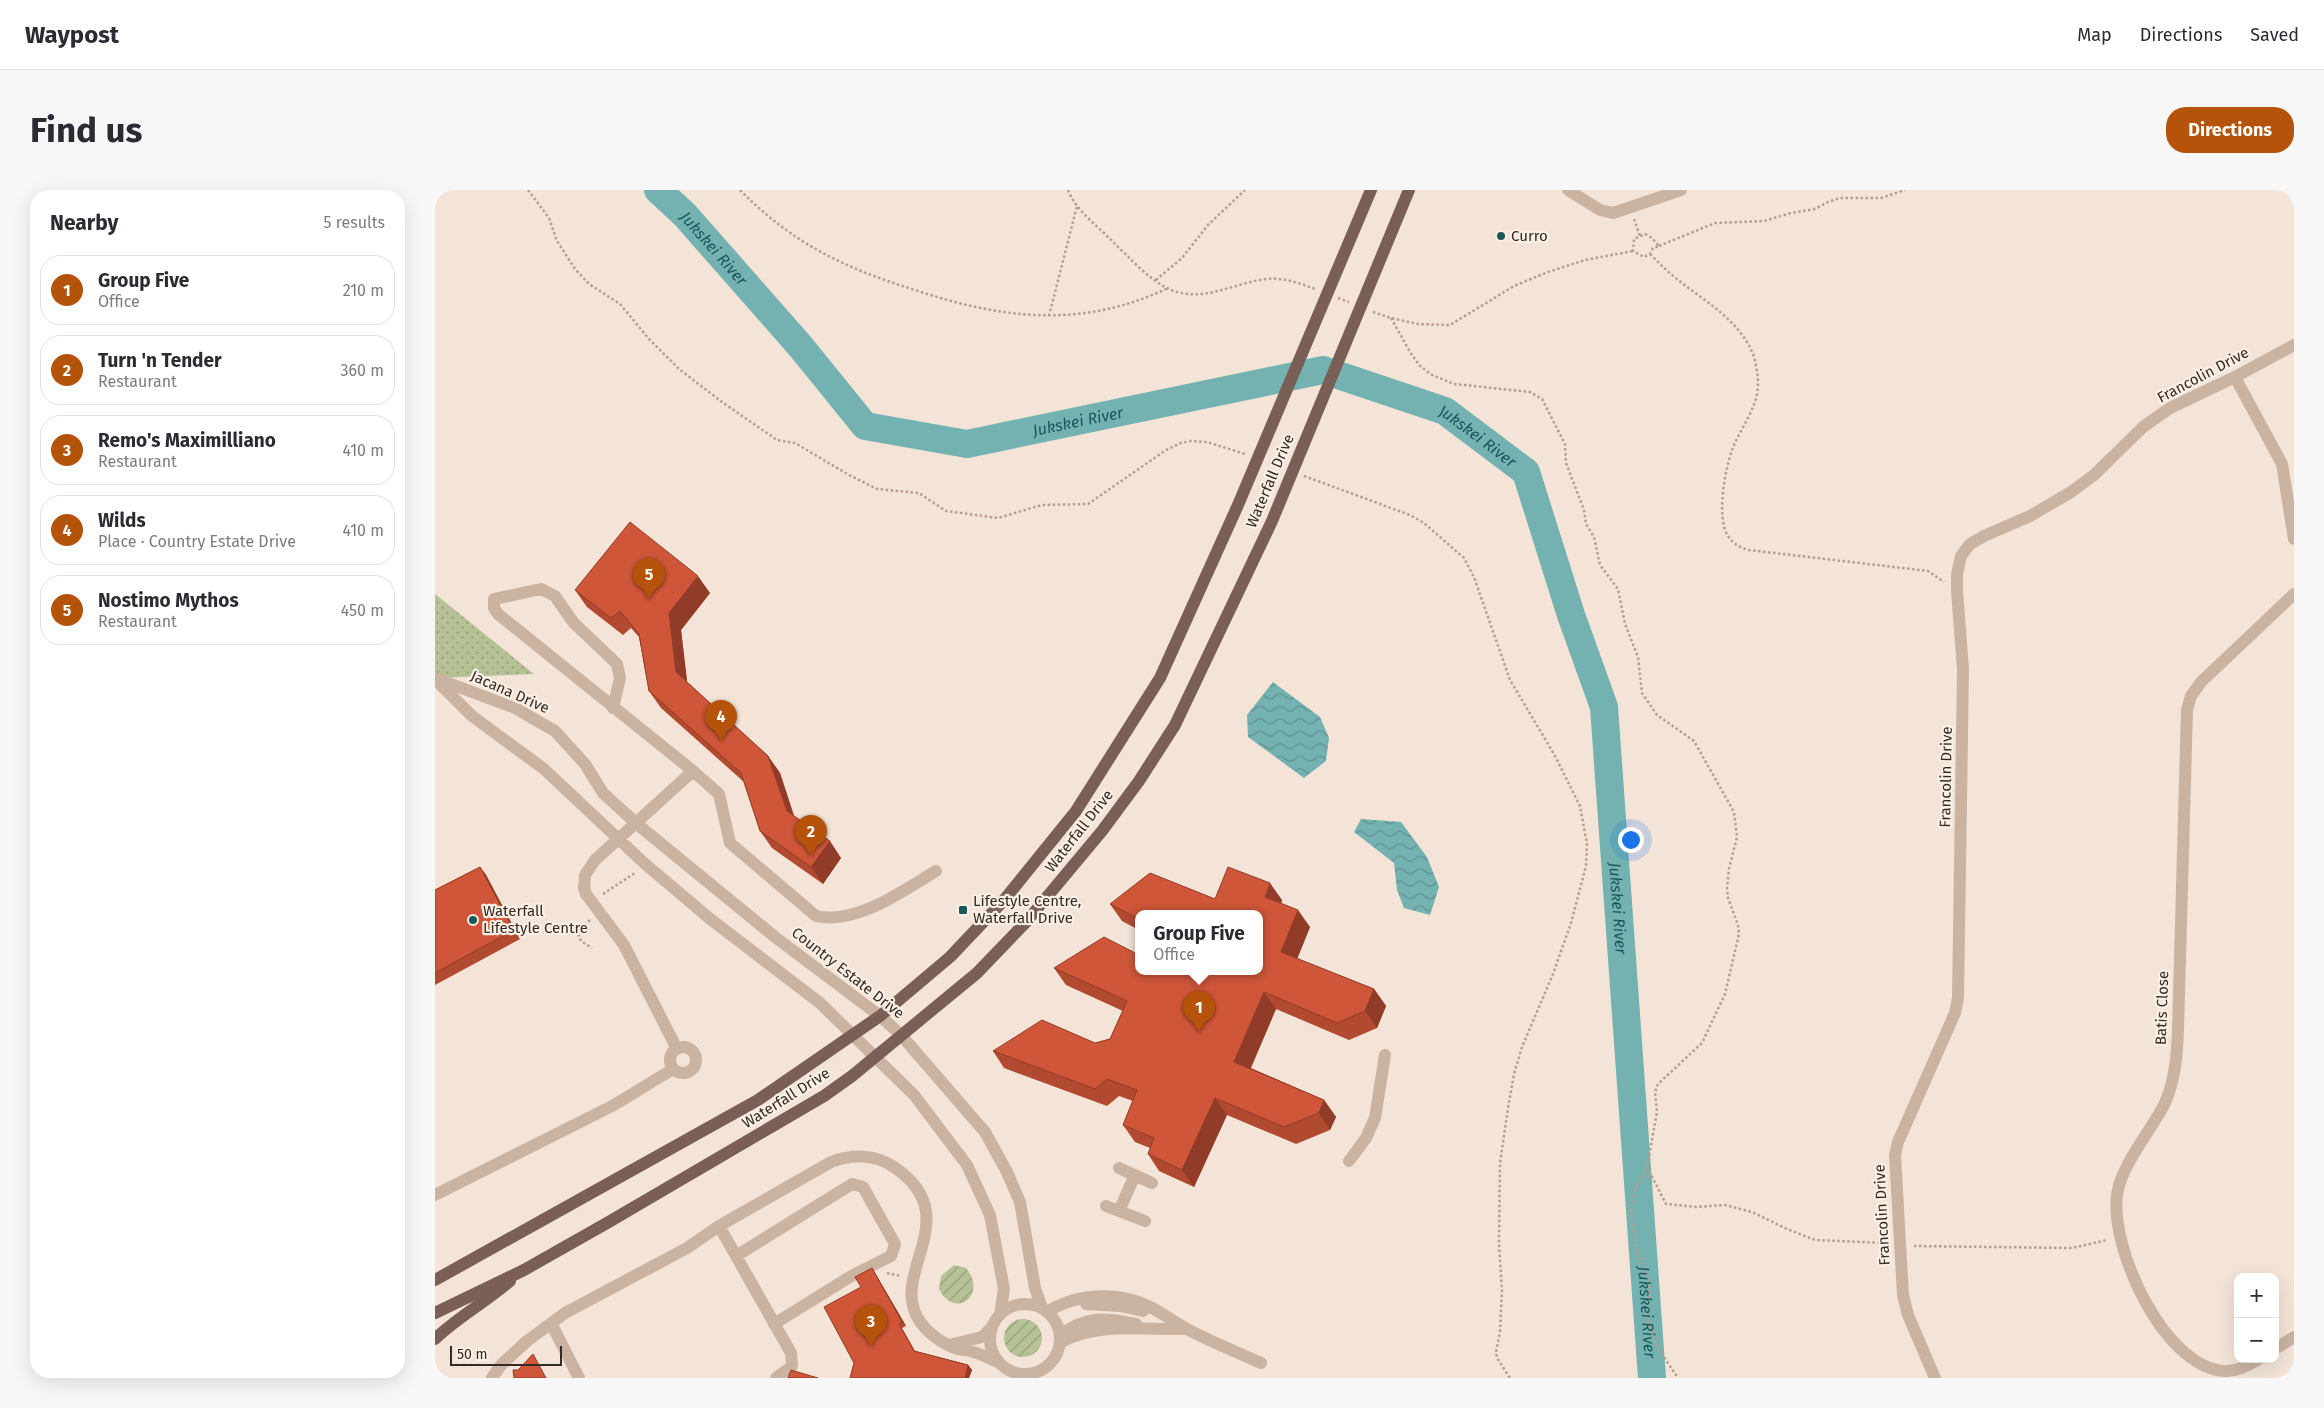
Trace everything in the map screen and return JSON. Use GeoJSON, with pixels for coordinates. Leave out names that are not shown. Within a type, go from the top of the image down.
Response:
{"type":"FeatureCollection","features":[{"type":"Feature","properties":{"kind":"main road","name":"Waterfall Drive"},"geometry":{"type":"LineString","coordinates":[[435,1280],[758,1100],[880,1016],[971,936],[1004,900],[1076,811],[1160,678],[1238,505],[1371,190]]}},
{"type":"Feature","properties":{"kind":"main road","name":"Waterfall Drive"},"geometry":{"type":"LineString","coordinates":[[435,1313],[523,1270],[824,1096],[977,973],[1026,922],[1102,831],[1139,781],[1175,725],[1272,521],[1409,190]]}},
{"type":"Feature","properties":{"kind":"main road"},"geometry":{"type":"LineString","coordinates":[[435,1274],[470,1260]]}},
{"type":"Feature","properties":{"kind":"main road"},"geometry":{"type":"LineString","coordinates":[[435,1339],[451,1324],[487,1300],[523,1270]]}},
{"type":"Feature","properties":{"kind":"street"},"geometry":{"type":"LineString","coordinates":[[1568,190],[1607,212],[1621,212],[1681,190]]}},
{"type":"Feature","properties":{"kind":"street","name":"Francolin Drive"},"geometry":{"type":"LineString","coordinates":[[1935,1378],[1908,1315],[1903,1296],[1895,1155],[1898,1142],[1955,1013],[1958,998],[1963,670],[1957,574],[1961,556],[1970,544],[1983,536],[2030,516],[2060,500],[2093,475],[2137,432],[2170,408],[2235,377],[2294,344]]}},
{"type":"Feature","properties":{"kind":"street"},"geometry":{"type":"LineString","coordinates":[[2235,377],[2282,464],[2294,538]]}},
{"type":"Feature","properties":{"kind":"street"},"geometry":{"type":"LineString","coordinates":[[613,708],[620,678],[617,664],[573,622],[555,596],[541,589],[494,599],[493,608],[498,614],[613,708],[693,771],[719,794],[722,799],[730,843],[816,916],[829,919],[842,918],[853,914],[891,898],[936,871]]}},
{"type":"Feature","properties":{"kind":"street","name":"Batis Close"},"geometry":{"type":"LineString","coordinates":[[2251,1363],[2240,1369],[2223,1371],[2212,1369],[2190,1359],[2168,1334],[2147,1306],[2124,1249],[2117,1202],[2122,1177],[2169,1094],[2177,1049],[2184,765],[2187,710],[2191,696],[2201,682],[2294,594]]}},
{"type":"Feature","properties":{"kind":"street","name":"Jacana Drive"},"geometry":{"type":"LineString","coordinates":[[435,678],[530,715],[555,731],[566,744]]}},
{"type":"Feature","properties":{"kind":"street","name":"Jacana Drive"},"geometry":{"type":"LineString","coordinates":[[435,678],[472,716],[544,770],[618,839]]}},
{"type":"Feature","properties":{"kind":"street","name":"Country Estate Drive"},"geometry":{"type":"LineString","coordinates":[[566,744],[585,764],[603,793],[637,824],[775,937],[880,1016],[901,1035],[985,1132],[1007,1172],[1020,1202],[1035,1288],[1045,1310]]}},
{"type":"Feature","properties":{"kind":"street"},"geometry":{"type":"LineString","coordinates":[[677,1049],[624,945],[586,894],[584,888],[585,875],[595,860],[637,824],[693,771]]}},
{"type":"Feature","properties":{"kind":"street"},"geometry":{"type":"LineString","coordinates":[[618,839],[709,918],[820,1003],[914,1096],[967,1165],[977,1182],[990,1215],[1004,1289],[1000,1315]]}},
{"type":"Feature","properties":{"kind":"street"},"geometry":{"type":"LineString","coordinates":[[683,1047],[691,1050],[695,1062],[688,1072],[679,1072],[673,1068],[669,1059],[677,1049],[683,1047]]}},
{"type":"Feature","properties":{"kind":"street"},"geometry":{"type":"LineString","coordinates":[[1349,1160],[1366,1138],[1375,1118],[1385,1055]]}},
{"type":"Feature","properties":{"kind":"street"},"geometry":{"type":"LineString","coordinates":[[435,1195],[614,1105],[673,1068]]}},
{"type":"Feature","properties":{"kind":"street"},"geometry":{"type":"LineString","coordinates":[[493,1378],[501,1365],[527,1341],[551,1323],[619,1282],[687,1248],[719,1226],[837,1160],[858,1156],[873,1158],[889,1164],[903,1174],[921,1196],[927,1215],[920,1257],[912,1283],[913,1304],[917,1319],[925,1329],[948,1345],[973,1352],[1005,1371],[1031,1374],[1049,1372],[1060,1338],[1056,1322],[1045,1310],[1031,1304],[1020,1304],[1009,1308],[1000,1315],[982,1337],[948,1345]]}},
{"type":"Feature","properties":{"kind":"street"},"geometry":{"type":"LineString","coordinates":[[1119,1168],[1153,1183]]}},
{"type":"Feature","properties":{"kind":"street"},"geometry":{"type":"LineString","coordinates":[[1119,1211],[1135,1175]]}},
{"type":"Feature","properties":{"kind":"street"},"geometry":{"type":"LineString","coordinates":[[736,1256],[852,1184],[863,1187],[895,1244],[891,1256],[853,1275],[774,1324]]}},
{"type":"Feature","properties":{"kind":"street"},"geometry":{"type":"LineString","coordinates":[[1107,1206],[1145,1221]]}},
{"type":"Feature","properties":{"kind":"street"},"geometry":{"type":"LineString","coordinates":[[719,1226],[793,1359],[792,1366],[776,1378]]}},
{"type":"Feature","properties":{"kind":"street"},"geometry":{"type":"LineString","coordinates":[[1045,1310],[1061,1303],[1104,1296],[1120,1297],[1137,1301],[1169,1324]]}},
{"type":"Feature","properties":{"kind":"street"},"geometry":{"type":"LineString","coordinates":[[1060,1338],[1079,1323],[1091,1319],[1169,1324],[1187,1329],[1261,1363]]}},
{"type":"Feature","properties":{"kind":"street"},"geometry":{"type":"LineString","coordinates":[[551,1323],[579,1378]]}},
{"type":"Feature","properties":{"kind":"street"},"geometry":{"type":"LineString","coordinates":[[992,1326],[990,1345],[1005,1371]]}},
{"type":"Feature","properties":{"kind":"street"},"geometry":{"type":"LineString","coordinates":[[2279,1346],[2294,1337]]}},
{"type":"Feature","properties":{"kind":"path"},"geometry":{"type":"LineString","coordinates":[[739,190],[765,216],[833,260],[873,277],[981,309],[1009,314],[1049,316],[1082,314],[1119,307],[1146,299],[1168,288]]}},
{"type":"Feature","properties":{"kind":"path"},"geometry":{"type":"LineString","coordinates":[[1156,280],[1182,258],[1208,225],[1237,200],[1245,190]]}},
{"type":"Feature","properties":{"kind":"path"},"geometry":{"type":"LineString","coordinates":[[1659,246],[1652,238],[1645,234],[1634,238],[1633,251],[1644,257],[1650,254],[1653,248],[1659,246],[1715,223],[1764,221],[1791,213],[1815,209],[1840,198],[1881,198],[1905,190]]}},
{"type":"Feature","properties":{"kind":"path"},"geometry":{"type":"LineString","coordinates":[[1049,316],[1077,206]]}},
{"type":"Feature","properties":{"kind":"path"},"geometry":{"type":"LineString","coordinates":[[1631,208],[1640,236]]}},
{"type":"Feature","properties":{"kind":"path"},"geometry":{"type":"LineString","coordinates":[[1650,254],[1676,278],[1720,311],[1743,336],[1753,356],[1759,378],[1755,401],[1732,451],[1723,484],[1723,519],[1727,536],[1739,547],[1749,550],[1928,571],[1957,591]]}},
{"type":"Feature","properties":{"kind":"path"},"geometry":{"type":"LineString","coordinates":[[1391,318],[1419,365],[1430,374],[1454,384],[1530,392],[1542,399],[1565,444],[1565,464],[1583,510],[1586,524],[1594,536],[1599,565],[1619,589],[1625,624],[1638,656],[1642,693],[1657,715],[1693,740],[1734,812],[1737,837],[1729,869],[1727,888],[1728,898],[1738,925],[1738,944],[1725,994],[1702,1043],[1658,1084],[1655,1092],[1657,1112],[1647,1167],[1635,1190],[1631,1205],[1634,1238],[1651,1284],[1647,1312],[1648,1322],[1659,1350],[1678,1378]]}},
{"type":"Feature","properties":{"kind":"path"},"geometry":{"type":"LineString","coordinates":[[592,948],[581,941],[577,932],[609,902],[602,893],[635,873],[644,862]]}},
{"type":"Feature","properties":{"kind":"path"},"geometry":{"type":"LineString","coordinates":[[1647,1167],[1666,1204],[1696,1207],[1725,1205],[1752,1212],[1815,1240],[1879,1242],[1930,1248],[2072,1248],[2121,1236]]}},
{"type":"Feature","properties":{"kind":"green space"},"geometry":{"type":"Polygon","coordinates":[[[435,594],[534,674],[435,678],[435,594]]]}},
{"type":"Feature","properties":{"kind":"green space"},"geometry":{"type":"Polygon","coordinates":[[[954,1265],[966,1268],[972,1278],[972,1295],[961,1303],[953,1303],[939,1289],[941,1276],[954,1265]]]}},
{"type":"Feature","properties":{"kind":"green space"},"geometry":{"type":"Polygon","coordinates":[[[1023,1319],[1037,1324],[1042,1338],[1037,1352],[1023,1357],[1009,1352],[1004,1338],[1009,1324],[1023,1319]]]}},
{"type":"Feature","properties":{"kind":"water"},"geometry":{"type":"Polygon","coordinates":[[[1273,682],[1320,717],[1329,738],[1326,761],[1304,778],[1248,737],[1247,715],[1273,682]]]}},
{"type":"Feature","properties":{"kind":"water"},"geometry":{"type":"Polygon","coordinates":[[[1361,819],[1401,822],[1427,857],[1439,887],[1430,915],[1404,908],[1397,890],[1394,863],[1354,832],[1361,819]]]}},
{"type":"Feature","properties":{"kind":"building"},"geometry":{"type":"Polygon","coordinates":[[[630,522],[698,576],[669,613],[676,672],[768,756],[787,811],[830,841],[811,867],[760,831],[741,773],[649,691],[639,634],[620,611],[611,618],[575,590],[630,522]]]}},
{"type":"Feature","properties":{"kind":"building","name":"Waterfall Lifestyle Centre"},"geometry":{"type":"Polygon","coordinates":[[[480,867],[514,930],[435,973],[435,890],[480,867]]]}},
{"type":"Feature","properties":{"kind":"building"},"geometry":{"type":"Polygon","coordinates":[[[1228,867],[1270,883],[1265,897],[1298,910],[1281,952],[1374,989],[1365,1011],[1337,1023],[1264,992],[1234,1062],[1324,1100],[1319,1113],[1284,1127],[1215,1098],[1182,1170],[1148,1154],[1154,1138],[1123,1125],[1137,1090],[1107,1079],[1095,1089],[993,1051],[1042,1020],[1095,1043],[1110,1039],[1127,1001],[1054,968],[1104,937],[1135,953],[1135,975],[1263,975],[1263,910],[1135,910],[1135,917],[1110,904],[1150,873],[1215,899],[1228,867]]]}},
{"type":"Feature","properties":{"kind":"building"},"geometry":{"type":"Polygon","coordinates":[[[872,1268],[902,1322],[899,1324],[914,1351],[968,1365],[965,1378],[850,1378],[854,1363],[824,1307],[861,1287],[855,1277],[872,1268]]]}},
{"type":"Feature","properties":{"kind":"building"},"geometry":{"type":"Polygon","coordinates":[[[533,1354],[546,1378],[514,1378],[513,1370],[518,1370],[533,1354]]]}},
{"type":"Feature","properties":{"kind":"building"},"geometry":{"type":"Polygon","coordinates":[[[791,1370],[818,1378],[788,1378],[791,1370]]]}},
{"type":"Feature","properties":{"kind":"waterway","name":"Jukskei River"},"geometry":{"type":"LineString","coordinates":[[658,190],[685,215],[801,347],[865,426],[967,444],[1323,370],[1445,411],[1526,472],[1571,615],[1604,707],[1652,1378]]}},
{"type":"Feature","properties":{"kind":"place","name":"Curro"},"geometry":{"type":"Point","coordinates":[1501,236]}},
{"type":"Feature","properties":{"kind":"place","name":"Nostimo Mythos"},"geometry":{"type":"Point","coordinates":[649,599]}},
{"type":"Feature","properties":{"kind":"place","name":"Wilds"},"geometry":{"type":"Point","coordinates":[721,741]}},
{"type":"Feature","properties":{"kind":"place","name":"Turn 'n Tender"},"geometry":{"type":"Point","coordinates":[811,856]}},
{"type":"Feature","properties":{"kind":"place","name":"Lifestyle Centre, Waterfall Drive"},"geometry":{"type":"Point","coordinates":[963,910]}},
{"type":"Feature","properties":{"kind":"place","name":"Waterfall Lifestyle Centre"},"geometry":{"type":"Point","coordinates":[473,920]}},
{"type":"Feature","properties":{"kind":"place","name":"Group Five"},"geometry":{"type":"Point","coordinates":[1199,1032]}},
{"type":"Feature","properties":{"kind":"place","name":"Remo's Maximilliano"},"geometry":{"type":"Point","coordinates":[871,1346]}}]}
